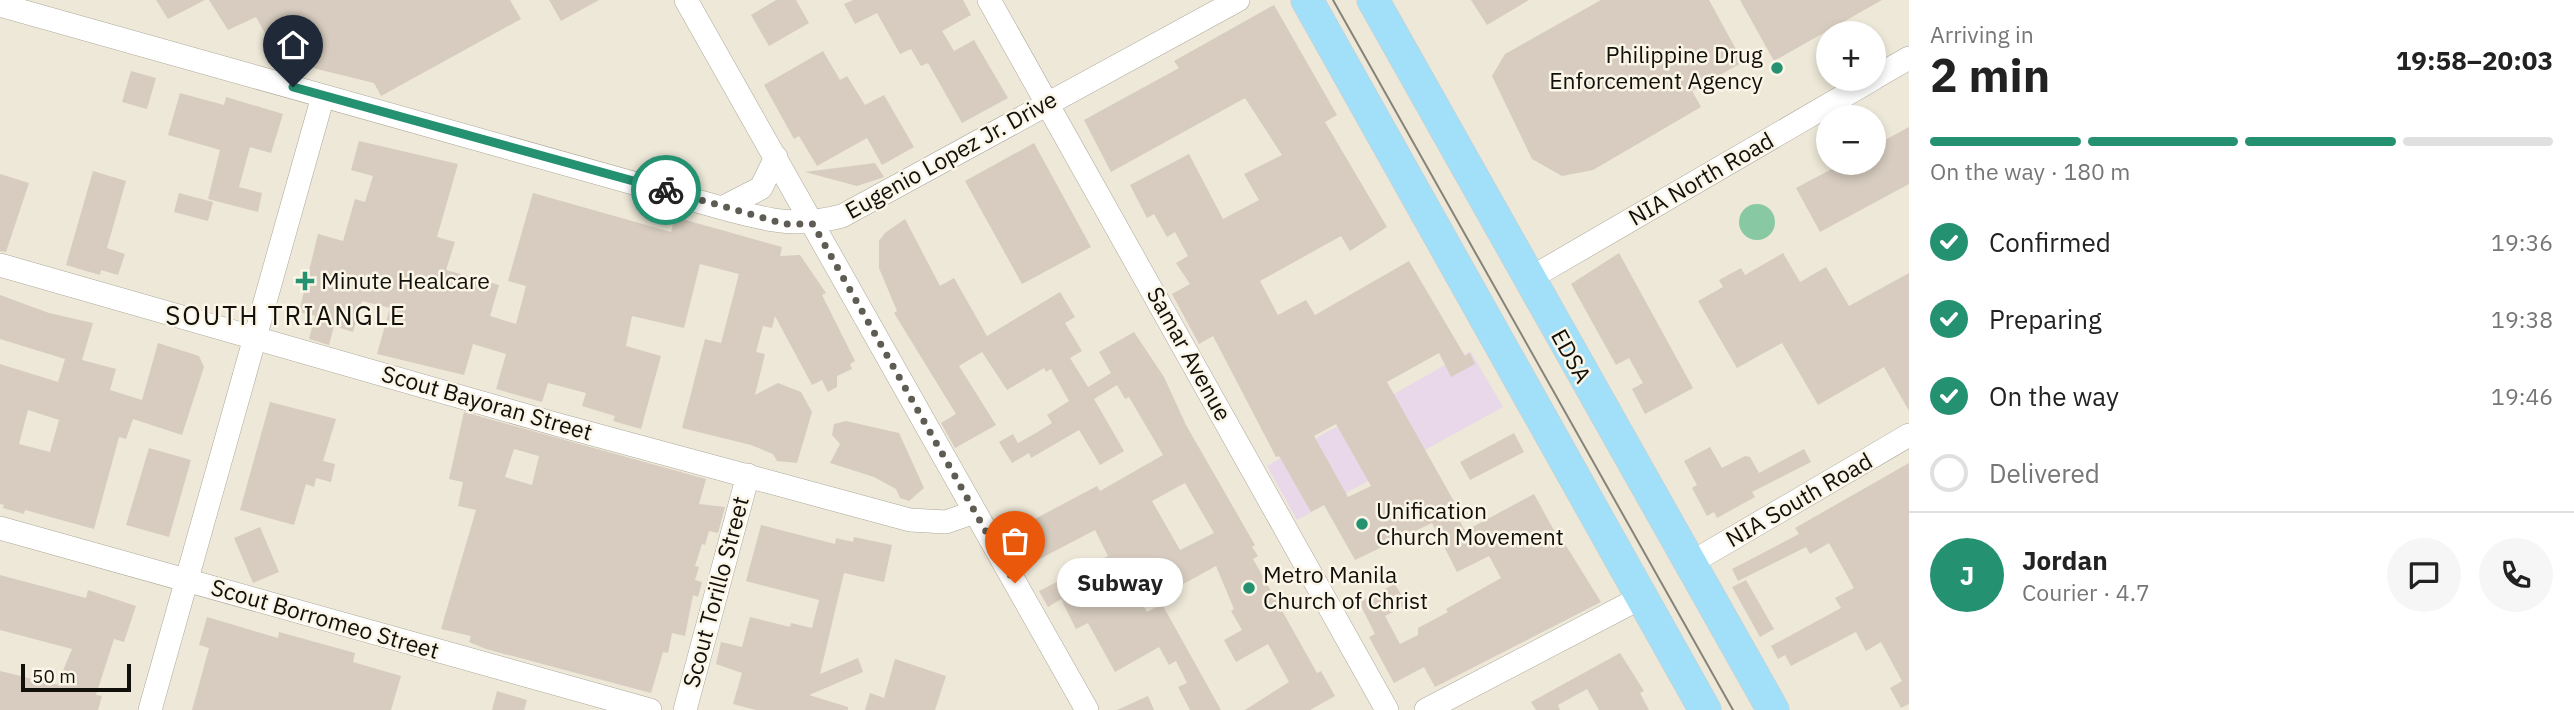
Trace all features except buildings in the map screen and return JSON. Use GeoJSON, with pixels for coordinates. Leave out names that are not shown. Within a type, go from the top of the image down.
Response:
{"type":"FeatureCollection","features":[{"type":"Feature","properties":{"kind":"highway"},"geometry":{"type":"LineString","coordinates":[[1307,0],[1705,710]]}},
{"type":"Feature","properties":{"kind":"highway","name":"EDSA"},"geometry":{"type":"LineString","coordinates":[[1373,0],[1773,710]]}},
{"type":"Feature","properties":{"kind":"street"},"geometry":{"type":"LineString","coordinates":[[686,0],[1087,710]]}},
{"type":"Feature","properties":{"kind":"street","name":"Samar Avenue"},"geometry":{"type":"LineString","coordinates":[[989,0],[1388,710]]}},
{"type":"Feature","properties":{"kind":"street","name":"Eugenio Lopez Jr. Drive"},"geometry":{"type":"LineString","coordinates":[[0,5],[722,208],[785,224],[813,224],[842,216],[1238,0]]}},
{"type":"Feature","properties":{"kind":"street","name":"NIA North Road"},"geometry":{"type":"LineString","coordinates":[[1886,71],[1909,58]]}},
{"type":"Feature","properties":{"kind":"street","name":"NIA North Road"},"geometry":{"type":"LineString","coordinates":[[1529,279],[1852,91]]}},
{"type":"Feature","properties":{"kind":"street"},"geometry":{"type":"LineString","coordinates":[[150,710],[323,96]]}},
{"type":"Feature","properties":{"kind":"street"},"geometry":{"type":"LineString","coordinates":[[722,208],[761,188],[776,158]]}},
{"type":"Feature","properties":{"kind":"street","name":"Scout Bayoran Street"},"geometry":{"type":"LineString","coordinates":[[0,265],[559,425],[910,520],[946,522],[975,512]]}},
{"type":"Feature","properties":{"kind":"street","name":"NIA South Road"},"geometry":{"type":"LineString","coordinates":[[1689,564],[1909,435]]}},
{"type":"Feature","properties":{"kind":"street","name":"Scout Torillo Street"},"geometry":{"type":"LineString","coordinates":[[685,710],[748,475]]}},
{"type":"Feature","properties":{"kind":"street","name":"Scout Borromeo Street"},"geometry":{"type":"LineString","coordinates":[[0,528],[187,579],[288,611],[650,710]]}},
{"type":"Feature","properties":{"kind":"street"},"geometry":{"type":"LineString","coordinates":[[1426,710],[1642,597]]}},
{"type":"Feature","properties":{"kind":"shaded area"},"geometry":{"type":"Polygon","coordinates":[[[1470,351],[1503,407],[1297,520],[1267,466],[1470,351]]]}},
{"type":"Feature","properties":{"kind":"green space"},"geometry":{"type":"Polygon","coordinates":[[[1757,204],[1770,209],[1775,222],[1770,235],[1757,240],[1744,235],[1739,222],[1744,209],[1757,204]]]}},
{"type":"Feature","properties":{"kind":"tram line"},"geometry":{"type":"LineString","coordinates":[[1333,0],[1733,710]]}},
{"type":"Feature","properties":{"kind":"way so far"},"geometry":{"type":"LineString","coordinates":[[666,190],[785,224],[813,224],[1015,583]]}},
{"type":"Feature","properties":{"kind":"place","name":"Philippine Drug Enforcement Agency"},"geometry":{"type":"Point","coordinates":[1777,68]}},
{"type":"Feature","properties":{"kind":"place","name":"Minute Healcare"},"geometry":{"type":"Point","coordinates":[305,281]}},
{"type":"Feature","properties":{"kind":"place","name":"Unification Church Movement"},"geometry":{"type":"Point","coordinates":[1362,524]}},
{"type":"Feature","properties":{"kind":"place","name":"Subway"},"geometry":{"type":"Point","coordinates":[1015,583]}},
{"type":"Feature","properties":{"kind":"place","name":"Metro Manila Church of Christ"},"geometry":{"type":"Point","coordinates":[1249,588]}},
{"type":"Feature","properties":{"kind":"district","name":"SOUTH TRIANGLE"},"geometry":{"type":"Point","coordinates":[286,316]}},
{"type":"Feature","properties":{"kind":"route"},"geometry":{"type":"LineString","coordinates":[[293,87],[666,190]]}}]}
